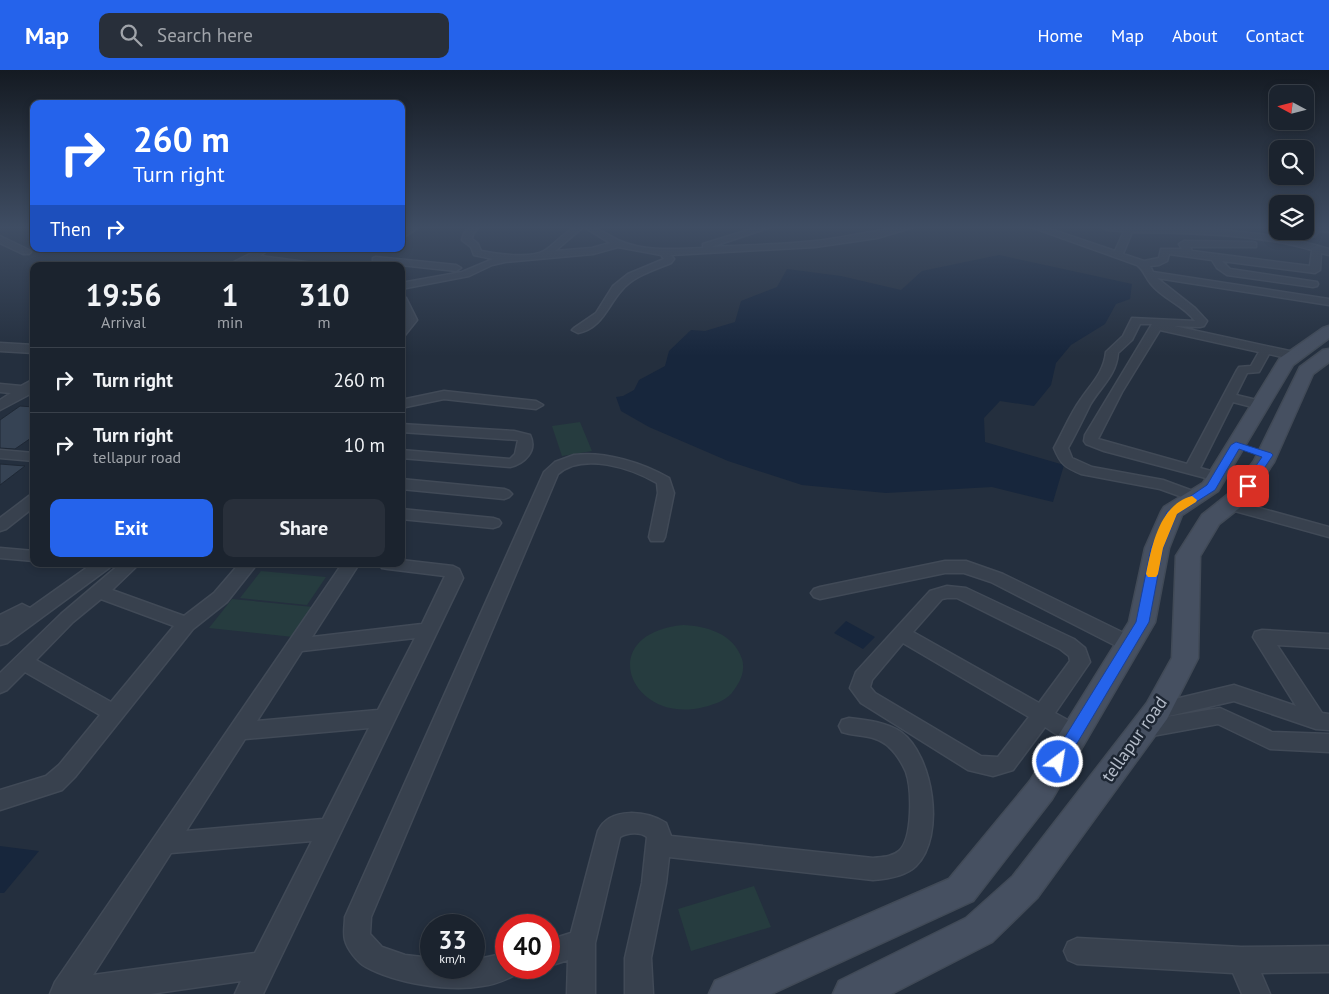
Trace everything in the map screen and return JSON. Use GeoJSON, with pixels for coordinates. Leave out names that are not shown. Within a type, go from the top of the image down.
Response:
{"type":"FeatureCollection","features":[{"type":"Feature","properties":{"kind":"street"},"geometry":{"type":"LineString","coordinates":[[436,270],[466,274],[474,270]]}},
{"type":"Feature","properties":{"kind":"street"},"geometry":{"type":"LineString","coordinates":[[578,330],[600,316],[617,288],[632,276],[646,270]]}},
{"type":"Feature","properties":{"kind":"street"},"geometry":{"type":"LineString","coordinates":[[1146,270],[1158,285],[1190,310],[1201,323],[1136,320],[1128,338],[1111,354],[1111,365],[1096,390],[1086,401],[1061,448],[1066,460],[1080,467],[1128,480],[1164,486],[1196,497]]}},
{"type":"Feature","properties":{"kind":"street"},"geometry":{"type":"LineString","coordinates":[[1148,270],[1172,278],[1228,291],[1329,302]]}},
{"type":"Feature","properties":{"kind":"street"},"geometry":{"type":"LineString","coordinates":[[1225,270],[1227,272],[1313,284]]}},
{"type":"Feature","properties":{"kind":"street"},"geometry":{"type":"LineString","coordinates":[[405,285],[453,272]]}},
{"type":"Feature","properties":{"kind":"street"},"geometry":{"type":"LineString","coordinates":[[1172,278],[1180,290],[1187,296]]}},
{"type":"Feature","properties":{"kind":"street"},"geometry":{"type":"LineString","coordinates":[[405,307],[411,320],[405,328]]}},
{"type":"Feature","properties":{"kind":"street"},"geometry":{"type":"LineString","coordinates":[[728,994],[961,890],[1041,790],[1142,622],[1157,548],[1172,512],[1211,487],[1260,406],[1286,362],[1278,352],[1156,327],[1090,439],[1094,443],[1109,448],[1217,477]]}},
{"type":"Feature","properties":{"kind":"street"},"geometry":{"type":"LineString","coordinates":[[1191,470],[1242,370],[1255,369],[1278,352],[1329,331]]}},
{"type":"Feature","properties":{"kind":"street"},"geometry":{"type":"LineString","coordinates":[[0,347],[30,349]]}},
{"type":"Feature","properties":{"kind":"street","name":"tellapur road"},"geometry":{"type":"LineString","coordinates":[[852,994],[979,930],[1025,887],[1149,720],[1185,658],[1188,556],[1210,520],[1239,497],[1268,455],[1306,371],[1329,354]]}},
{"type":"Feature","properties":{"kind":"street"},"geometry":{"type":"LineString","coordinates":[[0,388],[28,391]]}},
{"type":"Feature","properties":{"kind":"street"},"geometry":{"type":"LineString","coordinates":[[0,394],[28,391]]}},
{"type":"Feature","properties":{"kind":"street"},"geometry":{"type":"LineString","coordinates":[[0,406],[28,391]]}},
{"type":"Feature","properties":{"kind":"street"},"geometry":{"type":"LineString","coordinates":[[405,403],[444,395],[536,405]]}},
{"type":"Feature","properties":{"kind":"street"},"geometry":{"type":"LineString","coordinates":[[1229,397],[1260,406]]}},
{"type":"Feature","properties":{"kind":"street"},"geometry":{"type":"LineString","coordinates":[[405,428],[514,435],[526,438],[521,458],[510,463],[405,454]]}},
{"type":"Feature","properties":{"kind":"street"},"geometry":{"type":"LineString","coordinates":[[1236,445],[1268,455]]}},
{"type":"Feature","properties":{"kind":"street"},"geometry":{"type":"LineString","coordinates":[[0,454],[30,457]]}},
{"type":"Feature","properties":{"kind":"street"},"geometry":{"type":"LineString","coordinates":[[495,969],[483,973],[456,975],[405,968],[373,957],[357,938],[358,917],[550,472],[557,465],[578,459],[639,469],[655,475],[664,481],[666,492],[658,537]]}},
{"type":"Feature","properties":{"kind":"street"},"geometry":{"type":"LineString","coordinates":[[405,484],[504,494]]}},
{"type":"Feature","properties":{"kind":"street"},"geometry":{"type":"LineString","coordinates":[[0,526],[30,502]]}},
{"type":"Feature","properties":{"kind":"street"},"geometry":{"type":"LineString","coordinates":[[1230,505],[1329,532]]}},
{"type":"Feature","properties":{"kind":"street"},"geometry":{"type":"LineString","coordinates":[[405,514],[493,523]]}},
{"type":"Feature","properties":{"kind":"street"},"geometry":{"type":"LineString","coordinates":[[0,553],[30,556]]}},
{"type":"Feature","properties":{"kind":"street"},"geometry":{"type":"LineString","coordinates":[[249,994],[454,578],[453,573],[447,570],[405,566]]}},
{"type":"Feature","properties":{"kind":"street"},"geometry":{"type":"LineString","coordinates":[[0,622],[5,622],[80,567]]}},
{"type":"Feature","properties":{"kind":"street"},"geometry":{"type":"LineString","coordinates":[[0,638],[99,567]]}},
{"type":"Feature","properties":{"kind":"street"},"geometry":{"type":"LineString","coordinates":[[0,686],[67,618],[100,592],[127,567]]}},
{"type":"Feature","properties":{"kind":"street"},"geometry":{"type":"LineString","coordinates":[[0,800],[14,798],[54,783],[67,771],[186,624],[207,611],[226,593],[246,567]]}},
{"type":"Feature","properties":{"kind":"street"},"geometry":{"type":"LineString","coordinates":[[64,993],[348,567]]}},
{"type":"Feature","properties":{"kind":"street"},"geometry":{"type":"LineString","coordinates":[[820,593],[945,567],[966,567],[997,578],[1129,644]]}},
{"type":"Feature","properties":{"kind":"street"},"geometry":{"type":"LineString","coordinates":[[100,592],[186,624]]}},
{"type":"Feature","properties":{"kind":"street"},"geometry":{"type":"LineString","coordinates":[[947,592],[960,592],[1068,644],[1078,653],[1080,662],[1005,764],[993,767],[976,764],[868,698],[860,688],[863,677],[901,633],[936,596],[947,592]]}},
{"type":"Feature","properties":{"kind":"street"},"geometry":{"type":"LineString","coordinates":[[297,645],[429,630]]}},
{"type":"Feature","properties":{"kind":"street"},"geometry":{"type":"LineString","coordinates":[[901,633],[1075,734]]}},
{"type":"Feature","properties":{"kind":"street"},"geometry":{"type":"LineString","coordinates":[[1322,722],[1262,637],[1329,641]]}},
{"type":"Feature","properties":{"kind":"street"},"geometry":{"type":"LineString","coordinates":[[23,662],[114,713]]}},
{"type":"Feature","properties":{"kind":"street"},"geometry":{"type":"LineString","coordinates":[[1149,720],[1234,692],[1322,722]]}},
{"type":"Feature","properties":{"kind":"street"},"geometry":{"type":"LineString","coordinates":[[1149,720],[1220,716],[1270,740],[1329,743]]}},
{"type":"Feature","properties":{"kind":"street"},"geometry":{"type":"LineString","coordinates":[[240,731],[385,718]]}},
{"type":"Feature","properties":{"kind":"street"},"geometry":{"type":"LineString","coordinates":[[659,845],[873,869],[891,867],[909,857],[918,840],[921,816],[918,774],[894,738],[880,731],[849,726]]}},
{"type":"Feature","properties":{"kind":"street"},"geometry":{"type":"LineString","coordinates":[[581,994],[582,943],[610,831],[615,825],[622,823],[653,826],[658,830],[659,845],[654,883],[638,958],[639,994]]}},
{"type":"Feature","properties":{"kind":"street"},"geometry":{"type":"LineString","coordinates":[[165,843],[330,829]]}},
{"type":"Feature","properties":{"kind":"street"},"geometry":{"type":"LineString","coordinates":[[560,950],[582,943]]}},
{"type":"Feature","properties":{"kind":"street"},"geometry":{"type":"LineString","coordinates":[[1077,951],[1241,960],[1329,959]]}},
{"type":"Feature","properties":{"kind":"street"},"geometry":{"type":"LineString","coordinates":[[1241,960],[1256,994]]}},
{"type":"Feature","properties":{"kind":"street"},"geometry":{"type":"LineString","coordinates":[[64,993],[263,965]]}},
{"type":"Feature","properties":{"kind":"green space"},"geometry":{"type":"Polygon","coordinates":[[[580,422],[592,451],[562,456],[552,426],[580,422]]]}},
{"type":"Feature","properties":{"kind":"green space"},"geometry":{"type":"Polygon","coordinates":[[[261,571],[326,577],[307,605],[240,598],[261,571]]]}},
{"type":"Feature","properties":{"kind":"green space"},"geometry":{"type":"Polygon","coordinates":[[[232,599],[313,607],[293,637],[209,628],[232,599]]]}},
{"type":"Feature","properties":{"kind":"green space"},"geometry":{"type":"Polygon","coordinates":[[[683,625],[701,627],[719,633],[733,643],[738,650],[743,664],[741,678],[731,694],[725,699],[704,707],[678,709],[657,703],[641,692],[632,676],[630,660],[638,644],[655,632],[683,625]]]}},
{"type":"Feature","properties":{"kind":"green space"},"geometry":{"type":"Polygon","coordinates":[[[754,886],[771,927],[691,951],[678,909],[754,886]]]}},
{"type":"Feature","properties":{"kind":"water"},"geometry":{"type":"Polygon","coordinates":[[[786,270],[841,276],[901,290],[922,271],[1068,270],[1132,284],[1130,299],[1116,304],[1105,324],[1071,345],[1056,363],[1051,385],[1034,406],[1000,401],[984,418],[985,442],[1064,465],[1053,502],[992,487],[886,493],[802,485],[728,461],[649,427],[621,411],[616,397],[623,396],[634,390],[639,380],[665,366],[669,351],[691,330],[705,331],[735,322],[741,301],[777,287],[786,270]]]}},
{"type":"Feature","properties":{"kind":"water"},"geometry":{"type":"Polygon","coordinates":[[[846,621],[875,637],[863,649],[834,633],[846,621]]]}},
{"type":"Feature","properties":{"kind":"water"},"geometry":{"type":"Polygon","coordinates":[[[0,846],[39,851],[4,893],[0,893],[0,846]]]}},
{"type":"Feature","properties":{"kind":"building"},"geometry":{"type":"Polygon","coordinates":[[[20,406],[30,407],[30,439],[15,449],[0,448],[0,420],[20,406]]]}},
{"type":"Feature","properties":{"kind":"building"},"geometry":{"type":"Polygon","coordinates":[[[0,464],[25,466],[0,485],[0,464]]]}},
{"type":"Feature","properties":{"kind":"slow traffic"},"geometry":{"type":"LineString","coordinates":[[1152,574],[1157,548],[1172,512],[1192,500]]}},
{"type":"Feature","properties":{"kind":"route"},"geometry":{"type":"LineString","coordinates":[[1058,762],[1142,622],[1157,548],[1172,512],[1211,487],[1236,445],[1268,455],[1248,486]]}}]}
